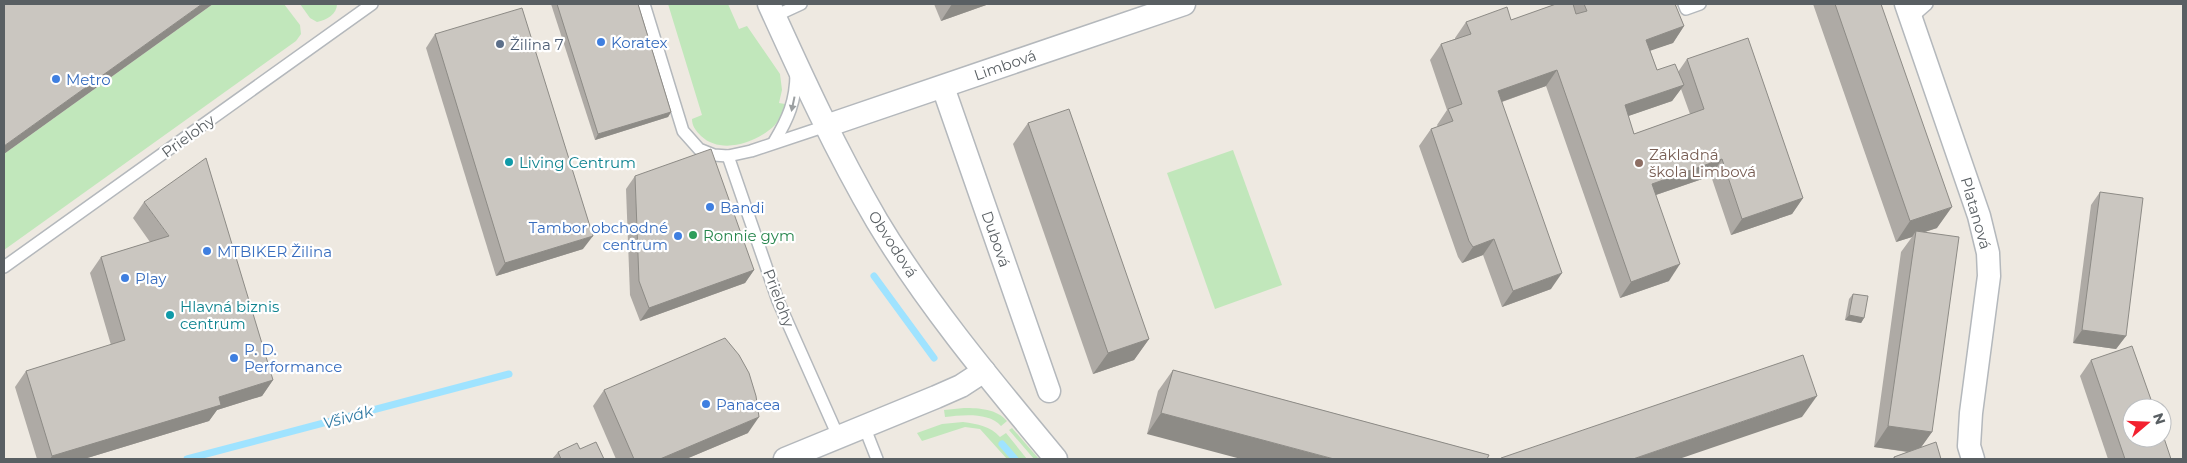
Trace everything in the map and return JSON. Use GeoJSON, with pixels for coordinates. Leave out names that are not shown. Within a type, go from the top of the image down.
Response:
{"type":"FeatureCollection","features":[{"type":"Feature","properties":{"kind":"street","name":"Limbová"},"geometry":{"type":"LineString","coordinates":[[826,126],[1184,4]]}},
{"type":"Feature","properties":{"kind":"street","name":"Platanová"},"geometry":{"type":"LineString","coordinates":[[1915,8],[1979,216],[1988,252],[1989,276],[1971,413],[1969,446],[1973,459]]}},
{"type":"Feature","properties":{"kind":"street","name":"Obvodová"},"geometry":{"type":"LineString","coordinates":[[772,10],[826,126],[877,221],[939,313],[1056,459]]}},
{"type":"Feature","properties":{"kind":"street","name":"Dubová"},"geometry":{"type":"LineString","coordinates":[[943,87],[1049,391]]}},
{"type":"Feature","properties":{"kind":"street"},"geometry":{"type":"LineString","coordinates":[[785,459],[961,386],[984,371]]}},
{"type":"Feature","properties":{"kind":"lane","name":"Prielohy"},"geometry":{"type":"LineString","coordinates":[[4,267],[372,4]]}},
{"type":"Feature","properties":{"kind":"lane"},"geometry":{"type":"LineString","coordinates":[[644,4],[683,131],[699,149],[714,155],[728,156],[751,151],[826,126]]}},
{"type":"Feature","properties":{"kind":"lane"},"geometry":{"type":"LineString","coordinates":[[772,10],[801,4]]}},
{"type":"Feature","properties":{"kind":"lane"},"geometry":{"type":"LineString","coordinates":[[1684,4],[1686,9],[1700,4]]}},
{"type":"Feature","properties":{"kind":"lane"},"geometry":{"type":"LineString","coordinates":[[774,142],[788,119],[792,108],[796,88],[796,62]]}},
{"type":"Feature","properties":{"kind":"lane","name":"Prielohy"},"geometry":{"type":"LineString","coordinates":[[728,156],[778,301],[838,436]]}},
{"type":"Feature","properties":{"kind":"lane"},"geometry":{"type":"LineString","coordinates":[[864,426],[878,459]]}},
{"type":"Feature","properties":{"kind":"green space"},"geometry":{"type":"Polygon","coordinates":[[[213,4],[284,4],[300,25],[301,34],[296,41],[4,250],[4,154],[213,4]]]}},
{"type":"Feature","properties":{"kind":"green space"},"geometry":{"type":"Polygon","coordinates":[[[300,4],[337,4],[337,8],[331,16],[317,22],[310,18],[300,4]]]}},
{"type":"Feature","properties":{"kind":"green space"},"geometry":{"type":"Polygon","coordinates":[[[668,4],[728,4],[739,29],[747,26],[780,74],[782,90],[779,103],[785,104],[775,125],[759,137],[728,146],[709,142],[701,136],[696,130],[692,119],[702,115],[668,4]]]}},
{"type":"Feature","properties":{"kind":"green space"},"geometry":{"type":"Polygon","coordinates":[[[1233,150],[1282,285],[1215,309],[1167,173],[1233,150]]]}},
{"type":"Feature","properties":{"kind":"green space"},"geometry":{"type":"Polygon","coordinates":[[[964,408],[993,412],[1007,421],[1001,426],[990,418],[982,416],[945,417],[944,410],[964,408]]]}},
{"type":"Feature","properties":{"kind":"green space"},"geometry":{"type":"Polygon","coordinates":[[[963,422],[983,426],[992,430],[1000,437],[1006,433],[1027,459],[1007,459],[980,429],[965,427],[922,441],[917,433],[942,424],[963,422]]]}},
{"type":"Feature","properties":{"kind":"green space"},"geometry":{"type":"Polygon","coordinates":[[[1012,428],[1039,459],[1034,459],[1009,430],[1012,428]]]}},
{"type":"Feature","properties":{"kind":"building","name":"Metro"},"geometry":{"type":"Polygon","coordinates":[[[4,4],[202,4],[4,146],[4,4]]]}},
{"type":"Feature","properties":{"kind":"building"},"geometry":{"type":"Polygon","coordinates":[[[557,4],[638,4],[671,112],[598,134],[557,4]]]}},
{"type":"Feature","properties":{"kind":"building","name":"Základná škola Limbová"},"geometry":{"type":"Polygon","coordinates":[[[1556,4],[1573,4],[1576,14],[1587,11],[1584,4],[1675,4],[1684,26],[1646,40],[1657,70],[1675,64],[1684,85],[1625,105],[1634,134],[1704,109],[1687,59],[1748,38],[1803,198],[1742,219],[1722,159],[1652,184],[1680,264],[1631,282],[1557,70],[1498,91],[1562,273],[1513,291],[1494,239],[1473,247],[1469,241],[1431,129],[1453,121],[1448,109],[1462,104],[1441,44],[1471,34],[1466,22],[1507,7],[1511,20],[1556,4]]]}},
{"type":"Feature","properties":{"kind":"building"},"geometry":{"type":"Polygon","coordinates":[[[1835,4],[1881,4],[1952,207],[1910,221],[1835,4]]]}},
{"type":"Feature","properties":{"kind":"building","name":"Living Centrum"},"geometry":{"type":"Polygon","coordinates":[[[522,8],[593,236],[505,263],[435,34],[522,8]]]}},
{"type":"Feature","properties":{"kind":"building"},"geometry":{"type":"Polygon","coordinates":[[[1069,109],[1149,339],[1108,353],[1028,123],[1069,109]]]}},
{"type":"Feature","properties":{"kind":"building","name":"Tambor obchodné centrum"},"geometry":{"type":"Polygon","coordinates":[[[711,149],[754,270],[649,308],[639,281],[635,176],[711,149]]]}},
{"type":"Feature","properties":{"kind":"building","name":"Hlavná biznis centrum"},"geometry":{"type":"Polygon","coordinates":[[[206,158],[273,380],[219,397],[221,405],[52,456],[26,371],[125,340],[101,257],[169,236],[144,202],[206,158]]]}},
{"type":"Feature","properties":{"kind":"building"},"geometry":{"type":"Polygon","coordinates":[[[2100,192],[2143,198],[2126,336],[2082,330],[2100,192]]]}},
{"type":"Feature","properties":{"kind":"building"},"geometry":{"type":"Polygon","coordinates":[[[1916,231],[1959,237],[1932,432],[1888,426],[1916,231]]]}},
{"type":"Feature","properties":{"kind":"building"},"geometry":{"type":"Polygon","coordinates":[[[1853,294],[1868,296],[1864,318],[1849,315],[1853,294]]]}},
{"type":"Feature","properties":{"kind":"building"},"geometry":{"type":"Polygon","coordinates":[[[725,338],[739,355],[749,373],[756,396],[759,417],[660,459],[634,459],[604,390],[725,338]]]}},
{"type":"Feature","properties":{"kind":"building"},"geometry":{"type":"Polygon","coordinates":[[[2132,346],[2150,398],[2122,398],[2122,448],[2167,448],[2171,459],[2125,459],[2091,360],[2132,346]]]}},
{"type":"Feature","properties":{"kind":"building"},"geometry":{"type":"Polygon","coordinates":[[[1803,355],[1817,396],[1633,459],[1501,458],[1803,355]]]}},
{"type":"Feature","properties":{"kind":"building"},"geometry":{"type":"Polygon","coordinates":[[[1173,370],[1489,455],[1487,459],[1334,459],[1161,413],[1173,370]]]}},
{"type":"Feature","properties":{"kind":"building"},"geometry":{"type":"Polygon","coordinates":[[[596,442],[604,459],[561,459],[558,452],[577,443],[580,449],[596,442]]]}},
{"type":"Feature","properties":{"kind":"building"},"geometry":{"type":"Polygon","coordinates":[[[1936,442],[1941,459],[1895,459],[1894,457],[1936,442]]]}},
{"type":"Feature","properties":{"kind":"waterway"},"geometry":{"type":"LineString","coordinates":[[874,276],[934,358]]}},
{"type":"Feature","properties":{"kind":"waterway","name":"Všivák"},"geometry":{"type":"LineString","coordinates":[[187,459],[509,374]]}},
{"type":"Feature","properties":{"kind":"waterway"},"geometry":{"type":"LineString","coordinates":[[1002,444],[1015,459]]}},
{"type":"Feature","properties":{"kind":"place","name":"Koratex"},"geometry":{"type":"Point","coordinates":[601,42]}},
{"type":"Feature","properties":{"kind":"place","name":"Žilina 7"},"geometry":{"type":"Point","coordinates":[500,44]}},
{"type":"Feature","properties":{"kind":"place","name":"Metro"},"geometry":{"type":"Point","coordinates":[56,79]}},
{"type":"Feature","properties":{"kind":"place","name":"Living Centrum"},"geometry":{"type":"Point","coordinates":[509,162]}},
{"type":"Feature","properties":{"kind":"place","name":"Základná škola Limbová"},"geometry":{"type":"Point","coordinates":[1639,163]}},
{"type":"Feature","properties":{"kind":"place","name":"Bandi"},"geometry":{"type":"Point","coordinates":[710,207]}},
{"type":"Feature","properties":{"kind":"place","name":"Ronnie gym"},"geometry":{"type":"Point","coordinates":[693,235]}},
{"type":"Feature","properties":{"kind":"place","name":"Tambor obchodné centrum"},"geometry":{"type":"Point","coordinates":[678,236]}},
{"type":"Feature","properties":{"kind":"place","name":"MTBIKER Žilina"},"geometry":{"type":"Point","coordinates":[207,251]}},
{"type":"Feature","properties":{"kind":"place","name":"Play"},"geometry":{"type":"Point","coordinates":[125,278]}},
{"type":"Feature","properties":{"kind":"place","name":"Hlavná biznis centrum"},"geometry":{"type":"Point","coordinates":[170,315]}},
{"type":"Feature","properties":{"kind":"place","name":"P. D. Performance"},"geometry":{"type":"Point","coordinates":[234,358]}},
{"type":"Feature","properties":{"kind":"place","name":"Panacea"},"geometry":{"type":"Point","coordinates":[706,404]}}]}
